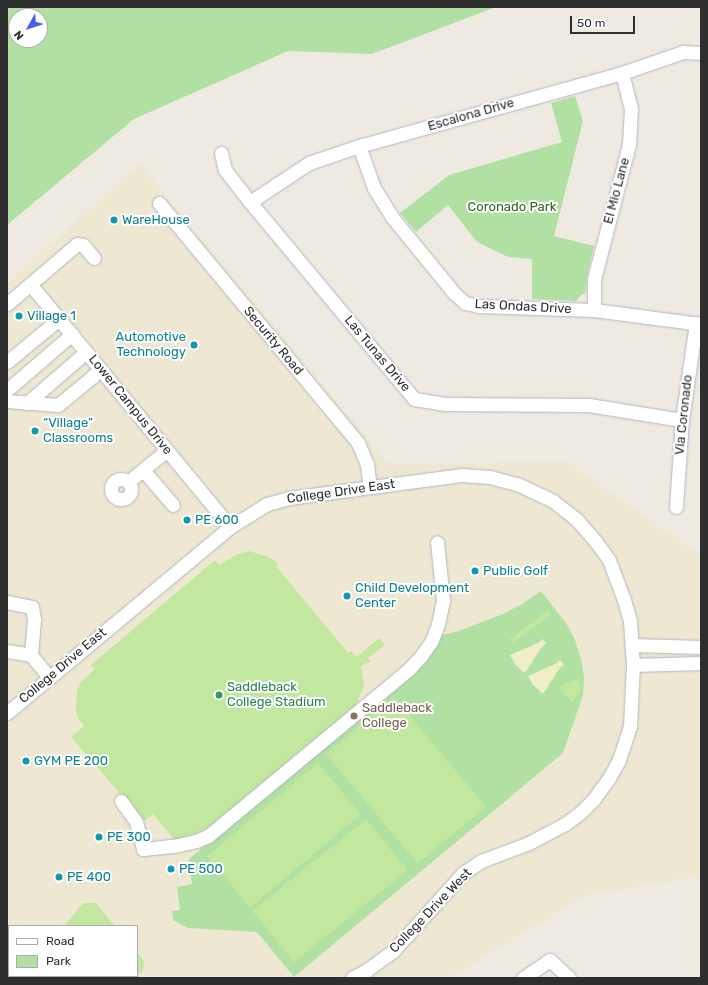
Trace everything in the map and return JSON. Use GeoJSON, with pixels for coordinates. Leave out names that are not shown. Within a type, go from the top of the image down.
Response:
{"type":"FeatureCollection","features":[{"type":"Feature","properties":{"kind":"street","name":"Escalona Drive"},"geometry":{"type":"LineString","coordinates":[[250,202],[309,163],[359,146],[622,73],[684,52],[701,53]]}},
{"type":"Feature","properties":{"kind":"street","name":"El Mio Lane"},"geometry":{"type":"LineString","coordinates":[[594,310],[594,279],[629,145],[631,110],[622,73]]}},
{"type":"Feature","properties":{"kind":"street","name":"Las Ondas Drive"},"geometry":{"type":"LineString","coordinates":[[359,146],[374,188],[392,217],[454,293],[465,302],[478,306],[594,310],[699,323]]}},
{"type":"Feature","properties":{"kind":"street","name":"Las Tunas Drive"},"geometry":{"type":"LineString","coordinates":[[221,153],[225,170],[250,202],[414,399],[446,404],[589,406],[682,420]]}},
{"type":"Feature","properties":{"kind":"street","name":"Security Road"},"geometry":{"type":"LineString","coordinates":[[159,203],[358,443],[367,464],[370,487]]}},
{"type":"Feature","properties":{"kind":"street"},"geometry":{"type":"LineString","coordinates":[[7,304],[77,244],[83,245],[94,258]]}},
{"type":"Feature","properties":{"kind":"street","name":"Lower Campus Drive"},"geometry":{"type":"LineString","coordinates":[[30,284],[230,527]]}},
{"type":"Feature","properties":{"kind":"street"},"geometry":{"type":"LineString","coordinates":[[7,362],[60,319]]}},
{"type":"Feature","properties":{"kind":"street","name":"Via Coronado"},"geometry":{"type":"LineString","coordinates":[[676,507],[682,420],[699,323]]}},
{"type":"Feature","properties":{"kind":"street"},"geometry":{"type":"LineString","coordinates":[[7,390],[72,334]]}},
{"type":"Feature","properties":{"kind":"street"},"geometry":{"type":"LineString","coordinates":[[27,403],[86,352]]}},
{"type":"Feature","properties":{"kind":"street"},"geometry":{"type":"LineString","coordinates":[[7,401],[58,405],[92,377],[100,368]]}},
{"type":"Feature","properties":{"kind":"street"},"geometry":{"type":"LineString","coordinates":[[128,482],[167,450]]}},
{"type":"Feature","properties":{"kind":"street"},"geometry":{"type":"LineString","coordinates":[[143,470],[173,505]]}},
{"type":"Feature","properties":{"kind":"street","name":"College Drive East"},"geometry":{"type":"LineString","coordinates":[[7,713],[230,527],[260,508],[274,502],[370,487],[462,475],[490,477],[517,484],[553,501],[577,520],[608,560],[624,600],[630,621],[633,665]]}},
{"type":"Feature","properties":{"kind":"street"},"geometry":{"type":"LineString","coordinates":[[121,802],[136,822],[143,849],[174,846],[196,841],[208,836],[403,674],[421,656],[432,640],[438,624],[443,600],[437,542]]}},
{"type":"Feature","properties":{"kind":"street"},"geometry":{"type":"LineString","coordinates":[[7,602],[32,607],[34,620],[31,655]]}},
{"type":"Feature","properties":{"kind":"street"},"geometry":{"type":"LineString","coordinates":[[632,645],[701,647]]}},
{"type":"Feature","properties":{"kind":"street"},"geometry":{"type":"LineString","coordinates":[[7,651],[31,655],[49,678]]}},
{"type":"Feature","properties":{"kind":"street"},"geometry":{"type":"LineString","coordinates":[[633,665],[701,663]]}},
{"type":"Feature","properties":{"kind":"street","name":"College Drive West"},"geometry":{"type":"LineString","coordinates":[[352,978],[367,970],[393,951],[463,873],[481,861],[528,843],[565,824],[593,800],[609,778],[626,745],[632,708],[633,665]]}},
{"type":"Feature","properties":{"kind":"street"},"geometry":{"type":"LineString","coordinates":[[523,978],[550,960],[569,978]]}},
{"type":"Feature","properties":{"kind":"shaded area","name":"Saddleback College"},"geometry":{"type":"Polygon","coordinates":[[[140,163],[388,463],[568,462],[701,555],[701,876],[585,896],[450,978],[7,978],[7,283],[140,163]]]}},
{"type":"Feature","properties":{"kind":"green space"},"geometry":{"type":"Polygon","coordinates":[[[7,7],[496,7],[372,54],[288,51],[134,119],[7,225],[7,7]]]}},
{"type":"Feature","properties":{"kind":"green space","name":"Coronado Park"},"geometry":{"type":"Polygon","coordinates":[[[575,96],[583,121],[554,236],[594,246],[585,294],[582,294],[576,301],[532,299],[532,259],[508,257],[477,242],[448,205],[416,232],[400,213],[449,175],[562,142],[551,103],[575,96]]]}},
{"type":"Feature","properties":{"kind":"green space","name":"Saddleback College Stadium"},"geometry":{"type":"Polygon","coordinates":[[[249,551],[269,557],[278,564],[276,566],[348,653],[351,651],[357,657],[379,638],[385,645],[368,658],[371,661],[361,666],[364,686],[356,705],[205,830],[175,840],[153,814],[144,821],[71,737],[84,726],[78,718],[76,709],[77,691],[81,682],[95,669],[91,665],[215,560],[219,565],[236,555],[249,551]]]}},
{"type":"Feature","properties":{"kind":"green space"},"geometry":{"type":"Polygon","coordinates":[[[541,591],[566,623],[575,640],[582,663],[584,678],[583,695],[563,753],[294,977],[257,932],[188,928],[173,920],[172,911],[180,910],[177,887],[192,884],[189,859],[409,674],[438,636],[459,631],[503,614],[522,604],[541,591]]]}},
{"type":"Feature","properties":{"kind":"green space"},"geometry":{"type":"Polygon","coordinates":[[[547,611],[550,615],[512,643],[509,639],[547,611]]]}},
{"type":"Feature","properties":{"kind":"green space"},"geometry":{"type":"Polygon","coordinates":[[[576,679],[582,686],[575,699],[571,702],[558,687],[576,679]]]}},
{"type":"Feature","properties":{"kind":"green space"},"geometry":{"type":"Polygon","coordinates":[[[394,697],[486,807],[418,864],[326,754],[394,697]]]}},
{"type":"Feature","properties":{"kind":"green space"},"geometry":{"type":"Polygon","coordinates":[[[318,763],[361,814],[250,908],[207,856],[318,763]]]}},
{"type":"Feature","properties":{"kind":"green space"},"geometry":{"type":"Polygon","coordinates":[[[366,819],[408,870],[294,962],[253,911],[366,819]]]}},
{"type":"Feature","properties":{"kind":"green space"},"geometry":{"type":"Polygon","coordinates":[[[83,903],[96,903],[114,925],[65,925],[83,903]]]}},
{"type":"Feature","properties":{"kind":"green space"},"geometry":{"type":"Polygon","coordinates":[[[138,954],[144,961],[143,971],[138,975],[138,954]]]}},
{"type":"Feature","properties":{"kind":"green space"},"geometry":{"type":"Polygon","coordinates":[[[56,977],[136,977],[135,978],[56,977]]]}},
{"type":"Feature","properties":{"kind":"sand"},"geometry":{"type":"Polygon","coordinates":[[[543,639],[546,643],[541,648],[525,673],[515,664],[510,655],[538,643],[543,639]]]}},
{"type":"Feature","properties":{"kind":"sand"},"geometry":{"type":"Polygon","coordinates":[[[560,660],[564,665],[559,669],[543,694],[533,685],[528,676],[555,664],[560,660]]]}},
{"type":"Feature","properties":{"kind":"place","name":"WareHouse"},"geometry":{"type":"Point","coordinates":[114,220]}},
{"type":"Feature","properties":{"kind":"place","name":"Village 1"},"geometry":{"type":"Point","coordinates":[19,316]}},
{"type":"Feature","properties":{"kind":"place","name":"Automotive Technology"},"geometry":{"type":"Point","coordinates":[194,345]}},
{"type":"Feature","properties":{"kind":"place","name":"“Village” Classrooms"},"geometry":{"type":"Point","coordinates":[35,431]}},
{"type":"Feature","properties":{"kind":"place","name":"PE 600"},"geometry":{"type":"Point","coordinates":[187,520]}},
{"type":"Feature","properties":{"kind":"place","name":"Public Golf"},"geometry":{"type":"Point","coordinates":[475,571]}},
{"type":"Feature","properties":{"kind":"place","name":"Child Development Center"},"geometry":{"type":"Point","coordinates":[347,596]}},
{"type":"Feature","properties":{"kind":"place","name":"Saddleback College Stadium"},"geometry":{"type":"Point","coordinates":[219,695]}},
{"type":"Feature","properties":{"kind":"place","name":"Saddleback College"},"geometry":{"type":"Point","coordinates":[354,716]}},
{"type":"Feature","properties":{"kind":"place","name":"GYM PE 200"},"geometry":{"type":"Point","coordinates":[26,761]}},
{"type":"Feature","properties":{"kind":"place","name":"PE 300"},"geometry":{"type":"Point","coordinates":[99,837]}},
{"type":"Feature","properties":{"kind":"place","name":"PE 500"},"geometry":{"type":"Point","coordinates":[171,869]}},
{"type":"Feature","properties":{"kind":"place","name":"PE 400"},"geometry":{"type":"Point","coordinates":[59,877]}}]}
